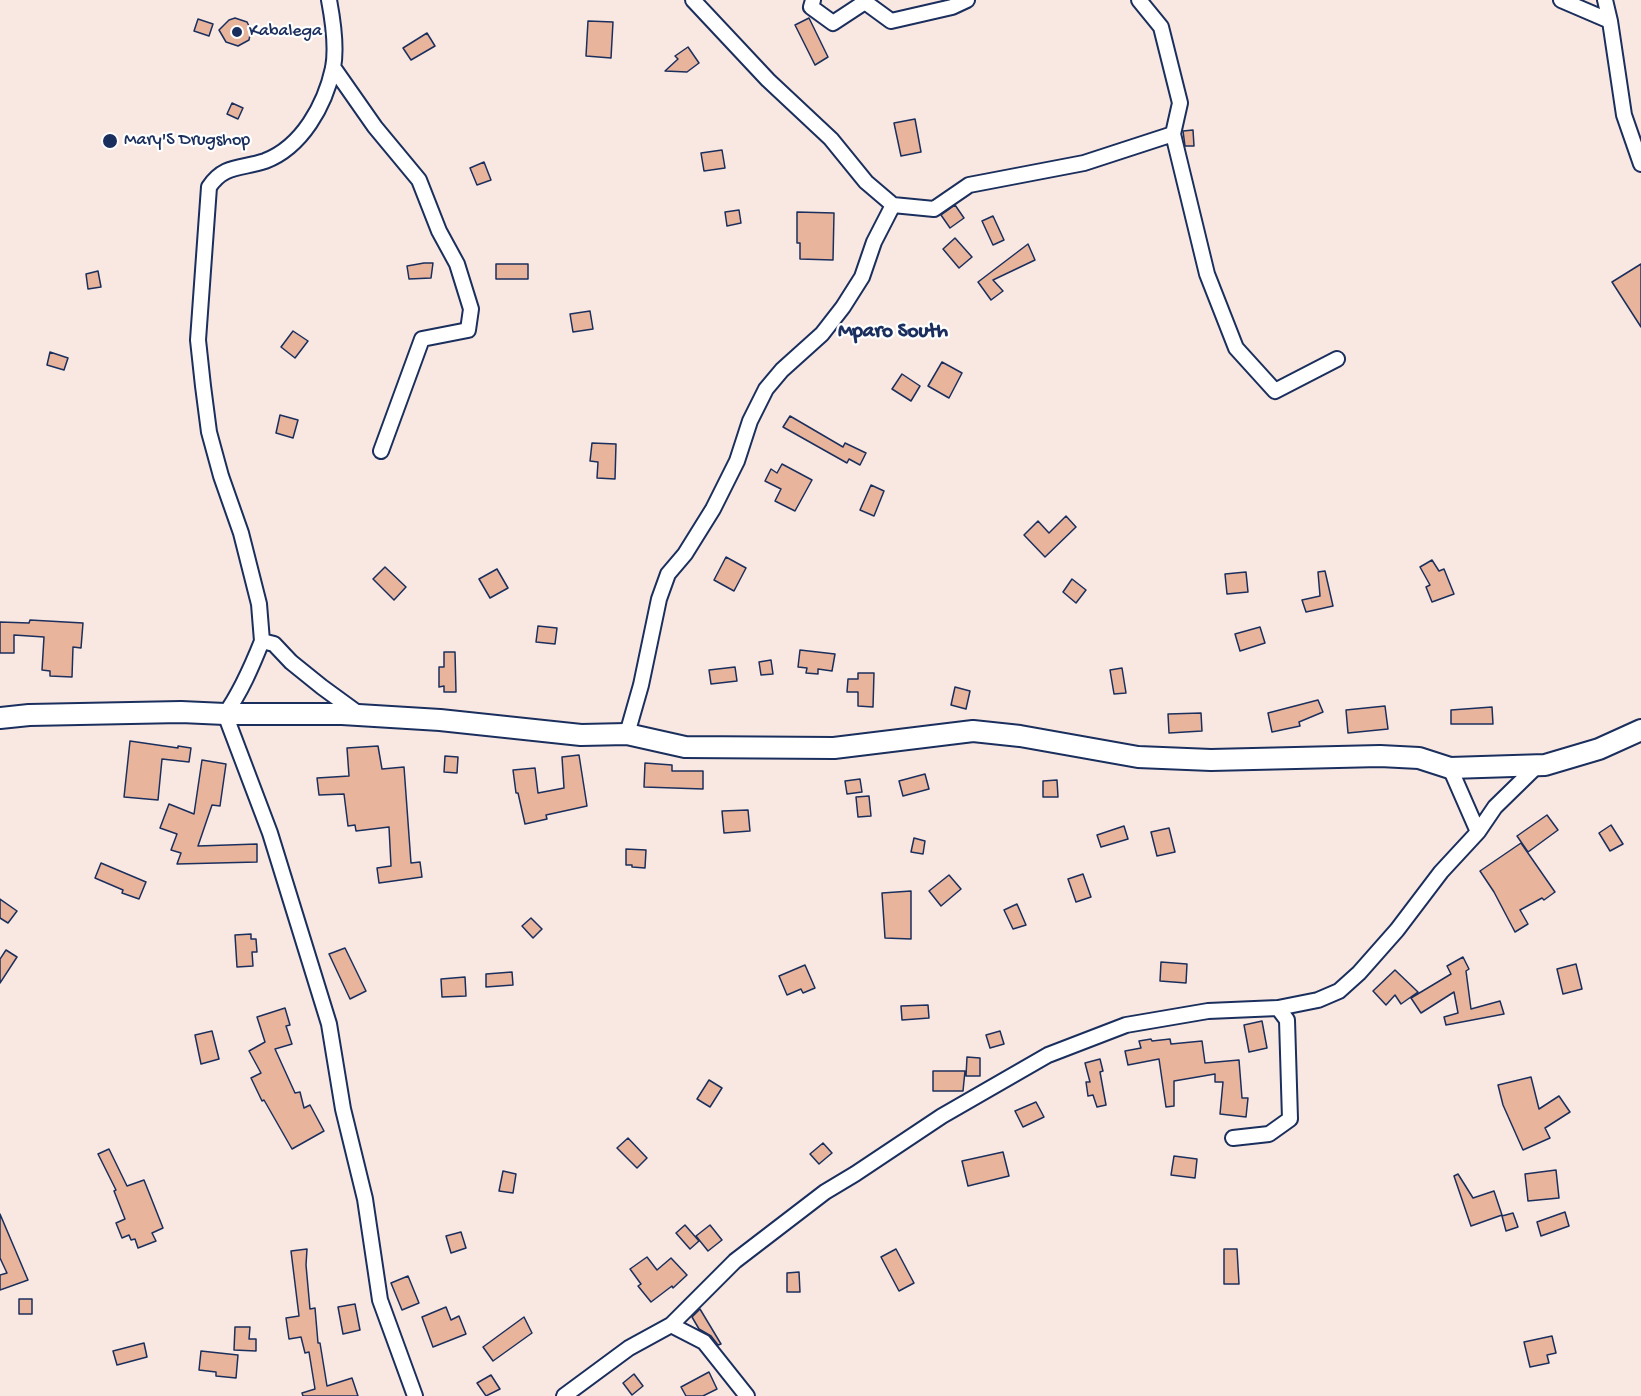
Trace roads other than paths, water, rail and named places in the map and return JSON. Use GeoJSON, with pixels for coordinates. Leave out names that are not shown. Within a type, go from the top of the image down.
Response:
{"type":"FeatureCollection","features":[{"type":"Feature","properties":{"kind":"street"},"geometry":{"type":"LineString","coordinates":[[225,714],[234,702],[262,641],[259,604],[242,533],[221,476],[212,443],[205,398],[198,340],[207,198],[209,187],[222,172],[268,160],[295,141],[313,120],[326,94],[333,66],[333,19],[330,0]]}},
{"type":"Feature","properties":{"kind":"street"},"geometry":{"type":"LineString","coordinates":[[693,0],[768,80],[831,139],[866,182],[893,205],[934,209],[969,185],[1084,163],[1173,134]]}},
{"type":"Feature","properties":{"kind":"street"},"geometry":{"type":"LineString","coordinates":[[813,0],[811,7],[833,23],[865,2],[891,21],[952,8],[967,0]]}},
{"type":"Feature","properties":{"kind":"street"},"geometry":{"type":"LineString","coordinates":[[1139,0],[1161,27],[1180,103],[1173,134],[1207,274],[1236,348],[1275,391],[1337,359]]}},
{"type":"Feature","properties":{"kind":"street"},"geometry":{"type":"LineString","coordinates":[[1561,0],[1610,21]]}},
{"type":"Feature","properties":{"kind":"street"},"geometry":{"type":"LineString","coordinates":[[1605,0],[1624,115],[1641,164]]}},
{"type":"Feature","properties":{"kind":"street"},"geometry":{"type":"LineString","coordinates":[[333,66],[375,127],[419,180],[438,231],[457,264],[471,309],[468,330],[422,339],[381,451]]}},
{"type":"Feature","properties":{"kind":"street"},"geometry":{"type":"LineString","coordinates":[[627,734],[641,685],[658,599],[668,574],[685,554],[713,509],[766,389],[782,370],[822,334],[843,307],[862,277],[874,242],[893,205]]}},
{"type":"Feature","properties":{"kind":"street"},"geometry":{"type":"LineString","coordinates":[[262,641],[274,644],[291,662],[361,715]]}},
{"type":"Feature","properties":{"kind":"street"},"geometry":{"type":"LineString","coordinates":[[0,718],[29,715],[181,712],[361,715],[440,720],[581,735],[627,734],[684,747],[834,748],[973,731],[1020,736],[1138,757],[1211,760],[1380,756],[1419,758],[1450,768],[1545,765],[1599,749],[1641,730]]}},
{"type":"Feature","properties":{"kind":"street"},"geometry":{"type":"LineString","coordinates":[[225,714],[270,833],[329,1024],[343,1109],[365,1200],[380,1300],[415,1396]]}},
{"type":"Feature","properties":{"kind":"street"},"geometry":{"type":"LineString","coordinates":[[564,1396],[629,1348],[671,1325],[735,1261],[825,1192],[942,1116],[1048,1055],[1126,1025],[1208,1011],[1278,1008],[1318,1000],[1339,991],[1359,973],[1397,930],[1478,832],[1494,807],[1538,765]]}},
{"type":"Feature","properties":{"kind":"street"},"geometry":{"type":"LineString","coordinates":[[1450,768],[1478,832]]}},
{"type":"Feature","properties":{"kind":"street"},"geometry":{"type":"LineString","coordinates":[[1233,1138],[1269,1134],[1290,1119],[1287,1020],[1278,1008]]}},
{"type":"Feature","properties":{"kind":"street"},"geometry":{"type":"LineString","coordinates":[[671,1325],[704,1342],[747,1396]]}},
{"type":"Feature","properties":{"kind":"place","name":"Kabalega"},"geometry":{"type":"Point","coordinates":[237,32]}},
{"type":"Feature","properties":{"kind":"place","name":"Mary'S Drugshop"},"geometry":{"type":"Point","coordinates":[110,141]}},
{"type":"Feature","properties":{"kind":"district","name":"Mparo South"},"geometry":{"type":"Point","coordinates":[893,333]}}]}
